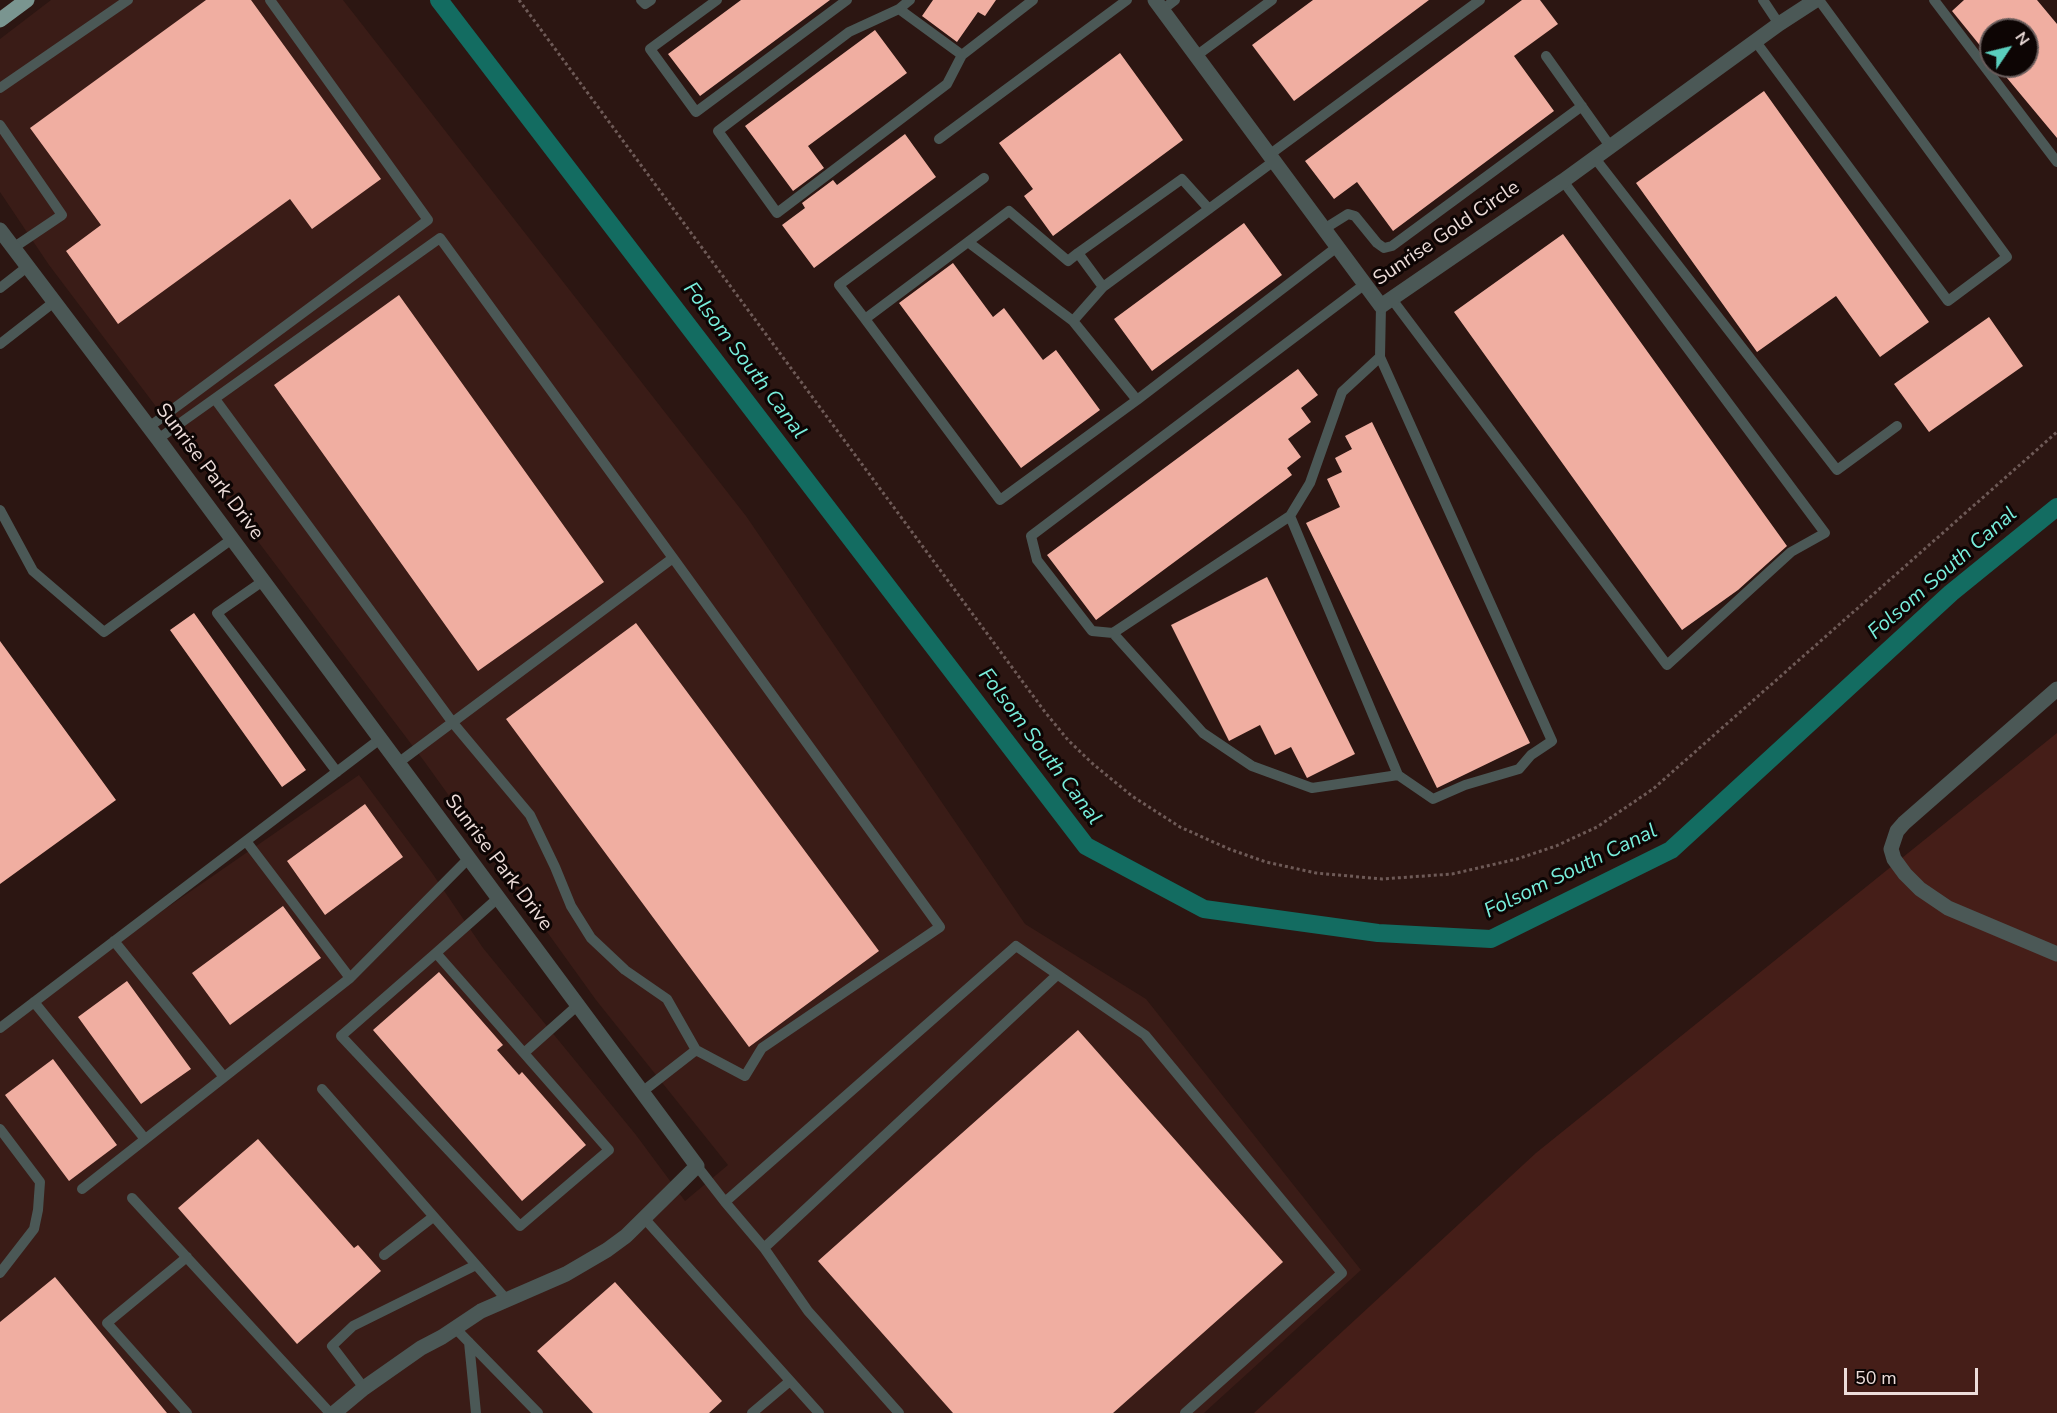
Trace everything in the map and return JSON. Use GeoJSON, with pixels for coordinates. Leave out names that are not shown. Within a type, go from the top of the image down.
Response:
{"type":"FeatureCollection","features":[{"type":"Feature","properties":{"kind":"main road"},"geometry":{"type":"LineString","coordinates":[[0,20],[27,0]]}},
{"type":"Feature","properties":{"kind":"street","name":"Sunrise Gold Circle"},"geometry":{"type":"LineString","coordinates":[[1158,5],[1365,284],[1386,302],[1563,181],[1779,24],[1817,0]]}},
{"type":"Feature","properties":{"kind":"street","name":"Sunrise Park Drive"},"geometry":{"type":"LineString","coordinates":[[0,230],[697,1166]]}},
{"type":"Feature","properties":{"kind":"street"},"geometry":{"type":"LineString","coordinates":[[2057,689],[1904,823],[1897,831],[1891,849],[1894,859],[1905,874],[1920,889],[1948,908],[2057,954]]}},
{"type":"Feature","properties":{"kind":"street"},"geometry":{"type":"LineString","coordinates":[[332,1413],[421,1348],[481,1311],[566,1274],[626,1236],[697,1166]]}},
{"type":"Feature","properties":{"kind":"lane"},"geometry":{"type":"LineString","coordinates":[[0,88],[128,0]]}},
{"type":"Feature","properties":{"kind":"lane"},"geometry":{"type":"LineString","coordinates":[[153,433],[428,220],[270,0]]}},
{"type":"Feature","properties":{"kind":"lane"},"geometry":{"type":"LineString","coordinates":[[641,0],[645,4],[651,0]]}},
{"type":"Feature","properties":{"kind":"lane"},"geometry":{"type":"LineString","coordinates":[[717,0],[650,49],[696,112],[847,0]]}},
{"type":"Feature","properties":{"kind":"lane"},"geometry":{"type":"LineString","coordinates":[[910,0],[899,9],[849,32],[718,131],[777,213],[947,84],[962,55],[1033,0]]}},
{"type":"Feature","properties":{"kind":"lane"},"geometry":{"type":"LineString","coordinates":[[939,139],[1127,0]]}},
{"type":"Feature","properties":{"kind":"lane"},"geometry":{"type":"LineString","coordinates":[[1158,5],[1175,0]]}},
{"type":"Feature","properties":{"kind":"lane"},"geometry":{"type":"LineString","coordinates":[[1196,56],[1272,0]]}},
{"type":"Feature","properties":{"kind":"lane"},"geometry":{"type":"LineString","coordinates":[[1073,321],[1103,287],[1209,209],[1272,158],[1480,0]]}},
{"type":"Feature","properties":{"kind":"lane"},"geometry":{"type":"LineString","coordinates":[[1762,0],[1779,24]]}},
{"type":"Feature","properties":{"kind":"lane"},"geometry":{"type":"LineString","coordinates":[[1756,42],[1948,301],[2007,257],[1817,0]]}},
{"type":"Feature","properties":{"kind":"lane"},"geometry":{"type":"LineString","coordinates":[[1934,0],[2057,162]]}},
{"type":"Feature","properties":{"kind":"lane"},"geometry":{"type":"LineString","coordinates":[[899,9],[962,55]]}},
{"type":"Feature","properties":{"kind":"lane"},"geometry":{"type":"LineString","coordinates":[[1546,56],[1610,146]]}},
{"type":"Feature","properties":{"kind":"lane"},"geometry":{"type":"LineString","coordinates":[[1324,229],[1348,213],[1355,216],[1377,243],[1384,248],[1392,246],[1582,106]]}},
{"type":"Feature","properties":{"kind":"lane"},"geometry":{"type":"LineString","coordinates":[[0,125],[62,215],[13,248]]}},
{"type":"Feature","properties":{"kind":"lane"},"geometry":{"type":"LineString","coordinates":[[1594,157],[1837,470],[1897,426]]}},
{"type":"Feature","properties":{"kind":"lane"},"geometry":{"type":"LineString","coordinates":[[984,178],[839,285],[1000,500],[1137,400],[1337,247]]}},
{"type":"Feature","properties":{"kind":"lane"},"geometry":{"type":"LineString","coordinates":[[865,319],[1009,211],[1068,261],[1182,179],[1209,209]]}},
{"type":"Feature","properties":{"kind":"lane"},"geometry":{"type":"LineString","coordinates":[[1386,302],[1667,665],[1791,552],[1825,533],[1563,181]]}},
{"type":"Feature","properties":{"kind":"lane"},"geometry":{"type":"LineString","coordinates":[[153,433],[215,399],[440,238],[940,927],[762,1048],[746,1076],[696,1050],[667,999],[625,970],[591,938],[571,906],[530,815],[453,723],[215,399]]}},
{"type":"Feature","properties":{"kind":"lane"},"geometry":{"type":"LineString","coordinates":[[968,242],[1073,321],[1137,400]]}},
{"type":"Feature","properties":{"kind":"lane"},"geometry":{"type":"LineString","coordinates":[[1078,253],[1103,287]]}},
{"type":"Feature","properties":{"kind":"lane"},"geometry":{"type":"LineString","coordinates":[[0,288],[27,267]]}},
{"type":"Feature","properties":{"kind":"lane"},"geometry":{"type":"LineString","coordinates":[[1365,284],[1031,536],[1037,560],[1092,631],[1113,633],[1290,516],[1310,483],[1342,392],[1380,357]]}},
{"type":"Feature","properties":{"kind":"lane"},"geometry":{"type":"LineString","coordinates":[[0,344],[54,302]]}},
{"type":"Feature","properties":{"kind":"lane"},"geometry":{"type":"LineString","coordinates":[[1290,516],[1398,776],[1433,799],[1465,785],[1519,769],[1531,755],[1551,741],[1380,357],[1386,302]]}},
{"type":"Feature","properties":{"kind":"lane"},"geometry":{"type":"LineString","coordinates":[[0,510],[33,572],[104,632],[232,539]]}},
{"type":"Feature","properties":{"kind":"lane"},"geometry":{"type":"LineString","coordinates":[[399,763],[673,558]]}},
{"type":"Feature","properties":{"kind":"lane"},"geometry":{"type":"LineString","coordinates":[[263,581],[217,613],[337,771]]}},
{"type":"Feature","properties":{"kind":"lane"},"geometry":{"type":"LineString","coordinates":[[1113,633],[1203,733],[1252,766],[1312,788],[1398,776]]}},
{"type":"Feature","properties":{"kind":"lane"},"geometry":{"type":"LineString","coordinates":[[0,1028],[380,739]]}},
{"type":"Feature","properties":{"kind":"lane"},"geometry":{"type":"LineString","coordinates":[[246,841],[350,978]]}},
{"type":"Feature","properties":{"kind":"lane"},"geometry":{"type":"LineString","coordinates":[[82,1189],[350,978],[469,858]]}},
{"type":"Feature","properties":{"kind":"lane"},"geometry":{"type":"LineString","coordinates":[[436,953],[609,1150],[520,1226],[341,1036],[498,898]]}},
{"type":"Feature","properties":{"kind":"lane"},"geometry":{"type":"LineString","coordinates":[[114,941],[224,1077]]}},
{"type":"Feature","properties":{"kind":"lane"},"geometry":{"type":"LineString","coordinates":[[725,1202],[1016,946],[1146,1035],[1342,1273],[1185,1413]]}},
{"type":"Feature","properties":{"kind":"lane"},"geometry":{"type":"LineString","coordinates":[[764,1248],[1057,975]]}},
{"type":"Feature","properties":{"kind":"lane"},"geometry":{"type":"LineString","coordinates":[[34,1002],[144,1139]]}},
{"type":"Feature","properties":{"kind":"lane"},"geometry":{"type":"LineString","coordinates":[[524,1053],[578,1005]]}},
{"type":"Feature","properties":{"kind":"lane"},"geometry":{"type":"LineString","coordinates":[[642,1092],[696,1050]]}},
{"type":"Feature","properties":{"kind":"lane"},"geometry":{"type":"LineString","coordinates":[[322,1089],[506,1299]]}},
{"type":"Feature","properties":{"kind":"lane"},"geometry":{"type":"LineString","coordinates":[[0,1129],[40,1182],[34,1229],[0,1273]]}},
{"type":"Feature","properties":{"kind":"lane"},"geometry":{"type":"LineString","coordinates":[[697,1166],[764,1248],[808,1311],[899,1413]]}},
{"type":"Feature","properties":{"kind":"lane"},"geometry":{"type":"LineString","coordinates":[[132,1198],[332,1413]]}},
{"type":"Feature","properties":{"kind":"lane"},"geometry":{"type":"LineString","coordinates":[[384,1255],[434,1217]]}},
{"type":"Feature","properties":{"kind":"lane"},"geometry":{"type":"LineString","coordinates":[[644,1218],[790,1380],[814,1412]]}},
{"type":"Feature","properties":{"kind":"lane"},"geometry":{"type":"LineString","coordinates":[[187,1257],[107,1323],[187,1413]]}},
{"type":"Feature","properties":{"kind":"lane"},"geometry":{"type":"LineString","coordinates":[[364,1388],[332,1346],[353,1326],[476,1265]]}},
{"type":"Feature","properties":{"kind":"lane"},"geometry":{"type":"LineString","coordinates":[[455,1328],[538,1413]]}},
{"type":"Feature","properties":{"kind":"lane"},"geometry":{"type":"LineString","coordinates":[[469,1342],[476,1413]]}},
{"type":"Feature","properties":{"kind":"lane"},"geometry":{"type":"LineString","coordinates":[[752,1413],[790,1380]]}},
{"type":"Feature","properties":{"kind":"path"},"geometry":{"type":"LineString","coordinates":[[519,0],[1068,740],[1093,765],[1132,796],[1180,827],[1229,849],[1266,862],[1316,873],[1382,879],[1452,874],[1517,859],[1556,846],[1597,826],[1653,789],[2057,432]]}},
{"type":"Feature","properties":{"kind":"shaded area"},"geometry":{"type":"Polygon","coordinates":[[[51,0],[343,0],[746,516],[1025,924],[1146,999],[1361,1270],[1204,1413],[0,1413],[0,1023],[359,775],[432,873],[483,948],[636,1135],[685,1201],[728,1165],[596,1000],[424,761],[49,265],[0,192],[0,39],[51,0]]]}},
{"type":"Feature","properties":{"kind":"shaded area"},"geometry":{"type":"Polygon","coordinates":[[[2057,733],[2057,1413],[1254,1413],[1536,1153],[2057,733]]]}},
{"type":"Feature","properties":{"kind":"building"},"geometry":{"type":"Polygon","coordinates":[[[206,0],[251,0],[381,179],[312,229],[290,199],[118,324],[66,251],[101,225],[30,128],[206,0]]]}},
{"type":"Feature","properties":{"kind":"building"},"geometry":{"type":"Polygon","coordinates":[[[741,0],[830,0],[700,96],[668,54],[741,0]]]}},
{"type":"Feature","properties":{"kind":"building"},"geometry":{"type":"Polygon","coordinates":[[[933,0],[996,0],[985,16],[978,12],[957,42],[922,16],[933,0]]]}},
{"type":"Feature","properties":{"kind":"building"},"geometry":{"type":"Polygon","coordinates":[[[1313,0],[1429,0],[1294,101],[1252,45],[1313,0]]]}},
{"type":"Feature","properties":{"kind":"building"},"geometry":{"type":"Polygon","coordinates":[[[1522,0],[1540,0],[1558,24],[1514,56],[1554,111],[1393,231],[1357,182],[1334,199],[1305,161],[1522,0]]]}},
{"type":"Feature","properties":{"kind":"building"},"geometry":{"type":"Polygon","coordinates":[[[1964,0],[2037,0],[2057,24],[2057,138],[2007,78],[2039,78],[2039,18],[1979,18],[1979,44],[1952,11],[1964,0]]]}},
{"type":"Feature","properties":{"kind":"building"},"geometry":{"type":"Polygon","coordinates":[[[875,30],[907,73],[808,146],[824,168],[793,191],[745,126],[875,30]]]}},
{"type":"Feature","properties":{"kind":"building"},"geometry":{"type":"Polygon","coordinates":[[[1120,53],[1183,140],[1053,236],[1024,196],[1033,189],[999,143],[1120,53]]]}},
{"type":"Feature","properties":{"kind":"building"},"geometry":{"type":"Polygon","coordinates":[[[1764,91],[1929,322],[1880,357],[1836,296],[1757,352],[1636,183],[1764,91]]]}},
{"type":"Feature","properties":{"kind":"building"},"geometry":{"type":"Polygon","coordinates":[[[905,134],[936,177],[814,268],[782,225],[805,208],[802,203],[833,180],[837,185],[905,134]]]}},
{"type":"Feature","properties":{"kind":"building"},"geometry":{"type":"Polygon","coordinates":[[[1244,223],[1282,275],[1152,371],[1114,319],[1244,223]]]}},
{"type":"Feature","properties":{"kind":"building"},"geometry":{"type":"Polygon","coordinates":[[[1563,234],[1787,546],[1738,590],[1682,630],[1454,312],[1563,234]]]}},
{"type":"Feature","properties":{"kind":"building"},"geometry":{"type":"Polygon","coordinates":[[[953,263],[993,317],[1004,308],[1043,360],[1056,350],[1100,410],[1021,468],[899,303],[953,263]]]}},
{"type":"Feature","properties":{"kind":"building"},"geometry":{"type":"Polygon","coordinates":[[[399,295],[604,582],[478,671],[274,385],[399,295]]]}},
{"type":"Feature","properties":{"kind":"building"},"geometry":{"type":"Polygon","coordinates":[[[1989,317],[2023,366],[1929,432],[1894,384],[1989,317]]]}},
{"type":"Feature","properties":{"kind":"building"},"geometry":{"type":"Polygon","coordinates":[[[1298,369],[1318,395],[1301,408],[1311,422],[1288,439],[1301,457],[1287,468],[1292,475],[1096,620],[1047,555],[1298,369]]]}},
{"type":"Feature","properties":{"kind":"building"},"geometry":{"type":"Polygon","coordinates":[[[1372,422],[1530,743],[1437,788],[1306,523],[1340,507],[1327,479],[1342,472],[1335,458],[1352,449],[1345,436],[1372,422]]]}},
{"type":"Feature","properties":{"kind":"building"},"geometry":{"type":"Polygon","coordinates":[[[1267,577],[1355,754],[1307,778],[1291,747],[1275,755],[1260,725],[1229,741],[1171,625],[1267,577]]]}},
{"type":"Feature","properties":{"kind":"building"},"geometry":{"type":"Polygon","coordinates":[[[194,613],[306,770],[282,787],[170,630],[194,613]]]}},
{"type":"Feature","properties":{"kind":"building"},"geometry":{"type":"Polygon","coordinates":[[[636,623],[879,951],[749,1047],[506,719],[636,623]]]}},
{"type":"Feature","properties":{"kind":"building"},"geometry":{"type":"Polygon","coordinates":[[[0,641],[116,800],[0,884],[0,641]]]}},
{"type":"Feature","properties":{"kind":"building"},"geometry":{"type":"Polygon","coordinates":[[[365,804],[403,857],[325,915],[287,861],[365,804]]]}},
{"type":"Feature","properties":{"kind":"building"},"geometry":{"type":"Polygon","coordinates":[[[283,906],[321,958],[230,1025],[192,973],[283,906]]]}},
{"type":"Feature","properties":{"kind":"building"},"geometry":{"type":"Polygon","coordinates":[[[439,972],[503,1045],[497,1050],[519,1075],[522,1072],[586,1145],[522,1201],[373,1030],[439,972]]]}},
{"type":"Feature","properties":{"kind":"building"},"geometry":{"type":"Polygon","coordinates":[[[127,981],[191,1069],[141,1104],[78,1017],[127,981]]]}},
{"type":"Feature","properties":{"kind":"building"},"geometry":{"type":"Polygon","coordinates":[[[1078,1030],[1283,1262],[1113,1413],[953,1413],[818,1261],[1078,1030]]]}},
{"type":"Feature","properties":{"kind":"building"},"geometry":{"type":"Polygon","coordinates":[[[53,1059],[117,1145],[69,1181],[5,1095],[53,1059]]]}},
{"type":"Feature","properties":{"kind":"building"},"geometry":{"type":"Polygon","coordinates":[[[258,1139],[354,1248],[358,1245],[381,1271],[297,1344],[178,1208],[258,1139]]]}},
{"type":"Feature","properties":{"kind":"building"},"geometry":{"type":"Polygon","coordinates":[[[55,1277],[167,1413],[0,1413],[0,1322],[55,1277]]]}},
{"type":"Feature","properties":{"kind":"building"},"geometry":{"type":"Polygon","coordinates":[[[615,1282],[722,1401],[709,1413],[593,1413],[537,1351],[615,1282]]]}},
{"type":"Feature","properties":{"kind":"waterway","name":"Folsom South Canal"},"geometry":{"type":"LineString","coordinates":[[439,0],[1086,846],[1204,909],[1378,933],[1491,939],[1671,850],[1951,593],[2057,507]]}}]}
